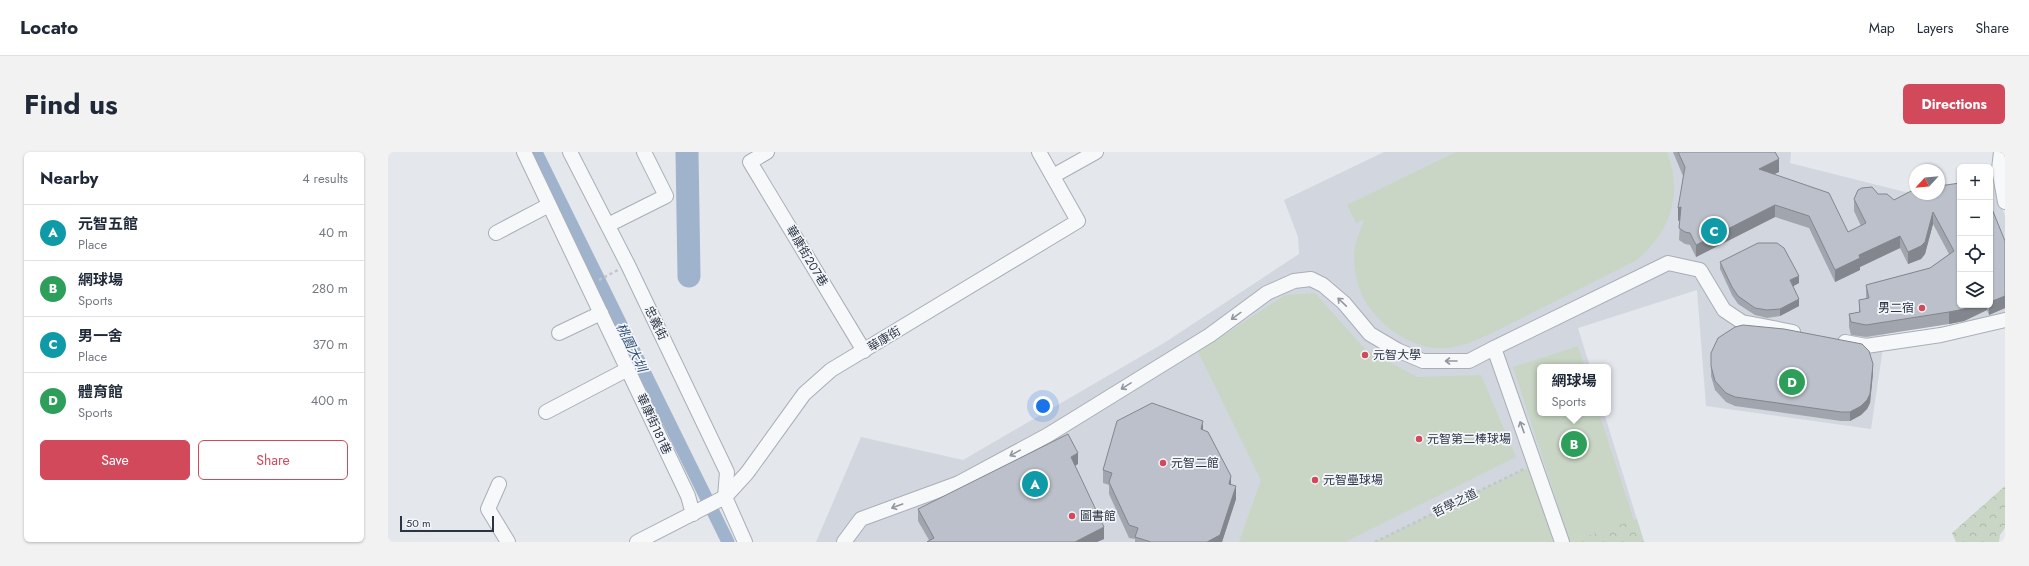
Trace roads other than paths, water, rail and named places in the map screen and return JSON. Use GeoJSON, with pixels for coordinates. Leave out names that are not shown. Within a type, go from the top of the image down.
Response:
{"type":"FeatureCollection","features":[{"type":"Feature","properties":{"kind":"street","name":"華康街181巷"},"geometry":{"type":"LineString","coordinates":[[524,152],[688,496],[692,514]]}},
{"type":"Feature","properties":{"kind":"street","name":"忠義街"},"geometry":{"type":"LineString","coordinates":[[570,152],[608,225],[727,472],[725,498]]}},
{"type":"Feature","properties":{"kind":"street"},"geometry":{"type":"LineString","coordinates":[[608,225],[666,196],[644,152]]}},
{"type":"Feature","properties":{"kind":"street","name":"華康街207巷"},"geometry":{"type":"LineString","coordinates":[[767,152],[750,162],[864,351]]}},
{"type":"Feature","properties":{"kind":"street"},"geometry":{"type":"LineString","coordinates":[[1038,152],[1053,176],[1096,152]]}},
{"type":"Feature","properties":{"kind":"street"},"geometry":{"type":"LineString","coordinates":[[2001,152],[1999,169],[2005,202]]}},
{"type":"Feature","properties":{"kind":"street","name":"華康街"},"geometry":{"type":"LineString","coordinates":[[725,498],[747,474],[804,394],[831,370],[1078,222],[1053,176]]}},
{"type":"Feature","properties":{"kind":"street"},"geometry":{"type":"LineString","coordinates":[[496,233],[549,205]]}},
{"type":"Feature","properties":{"kind":"street"},"geometry":{"type":"LineString","coordinates":[[844,542],[861,519],[959,483],[1034,442],[1210,335],[1267,293],[1294,281],[1311,279],[1323,285],[1344,303],[1370,334],[1397,350],[1422,361],[1469,360],[1668,263],[1700,270],[1724,310],[1742,322],[1806,334]]}},
{"type":"Feature","properties":{"kind":"street"},"geometry":{"type":"LineString","coordinates":[[559,333],[601,313]]}},
{"type":"Feature","properties":{"kind":"street"},"geometry":{"type":"LineString","coordinates":[[1829,339],[1866,346],[1941,335],[2005,320]]}},
{"type":"Feature","properties":{"kind":"street"},"geometry":{"type":"LineString","coordinates":[[1494,348],[1562,542]]}},
{"type":"Feature","properties":{"kind":"street"},"geometry":{"type":"LineString","coordinates":[[546,412],[628,369]]}},
{"type":"Feature","properties":{"kind":"street"},"geometry":{"type":"LineString","coordinates":[[499,484],[488,509],[508,542]]}},
{"type":"Feature","properties":{"kind":"street"},"geometry":{"type":"LineString","coordinates":[[637,542],[725,498],[745,542]]}},
{"type":"Feature","properties":{"kind":"waterway","name":"桃園大圳"},"geometry":{"type":"LineString","coordinates":[[536,152],[728,542]]}},
{"type":"Feature","properties":{"kind":"waterway"},"geometry":{"type":"LineString","coordinates":[[687,152],[689,276]]}},
{"type":"Feature","properties":{"kind":"place","name":"男一舍"},"geometry":{"type":"Point","coordinates":[1714,231]}},
{"type":"Feature","properties":{"kind":"place","name":"男二宿"},"geometry":{"type":"Point","coordinates":[1922,308]}},
{"type":"Feature","properties":{"kind":"place","name":"元智大學"},"geometry":{"type":"Point","coordinates":[1365,355]}},
{"type":"Feature","properties":{"kind":"place","name":"體育館"},"geometry":{"type":"Point","coordinates":[1792,382]}},
{"type":"Feature","properties":{"kind":"place","name":"元智第二棒球場"},"geometry":{"type":"Point","coordinates":[1419,439]}},
{"type":"Feature","properties":{"kind":"place","name":"網球場"},"geometry":{"type":"Point","coordinates":[1574,444]}},
{"type":"Feature","properties":{"kind":"place","name":"元智二館"},"geometry":{"type":"Point","coordinates":[1163,463]}},
{"type":"Feature","properties":{"kind":"place","name":"元智壘球場"},"geometry":{"type":"Point","coordinates":[1315,480]}},
{"type":"Feature","properties":{"kind":"place","name":"元智五館"},"geometry":{"type":"Point","coordinates":[1035,484]}},
{"type":"Feature","properties":{"kind":"place","name":"圖書館"},"geometry":{"type":"Point","coordinates":[1072,516]}}]}
